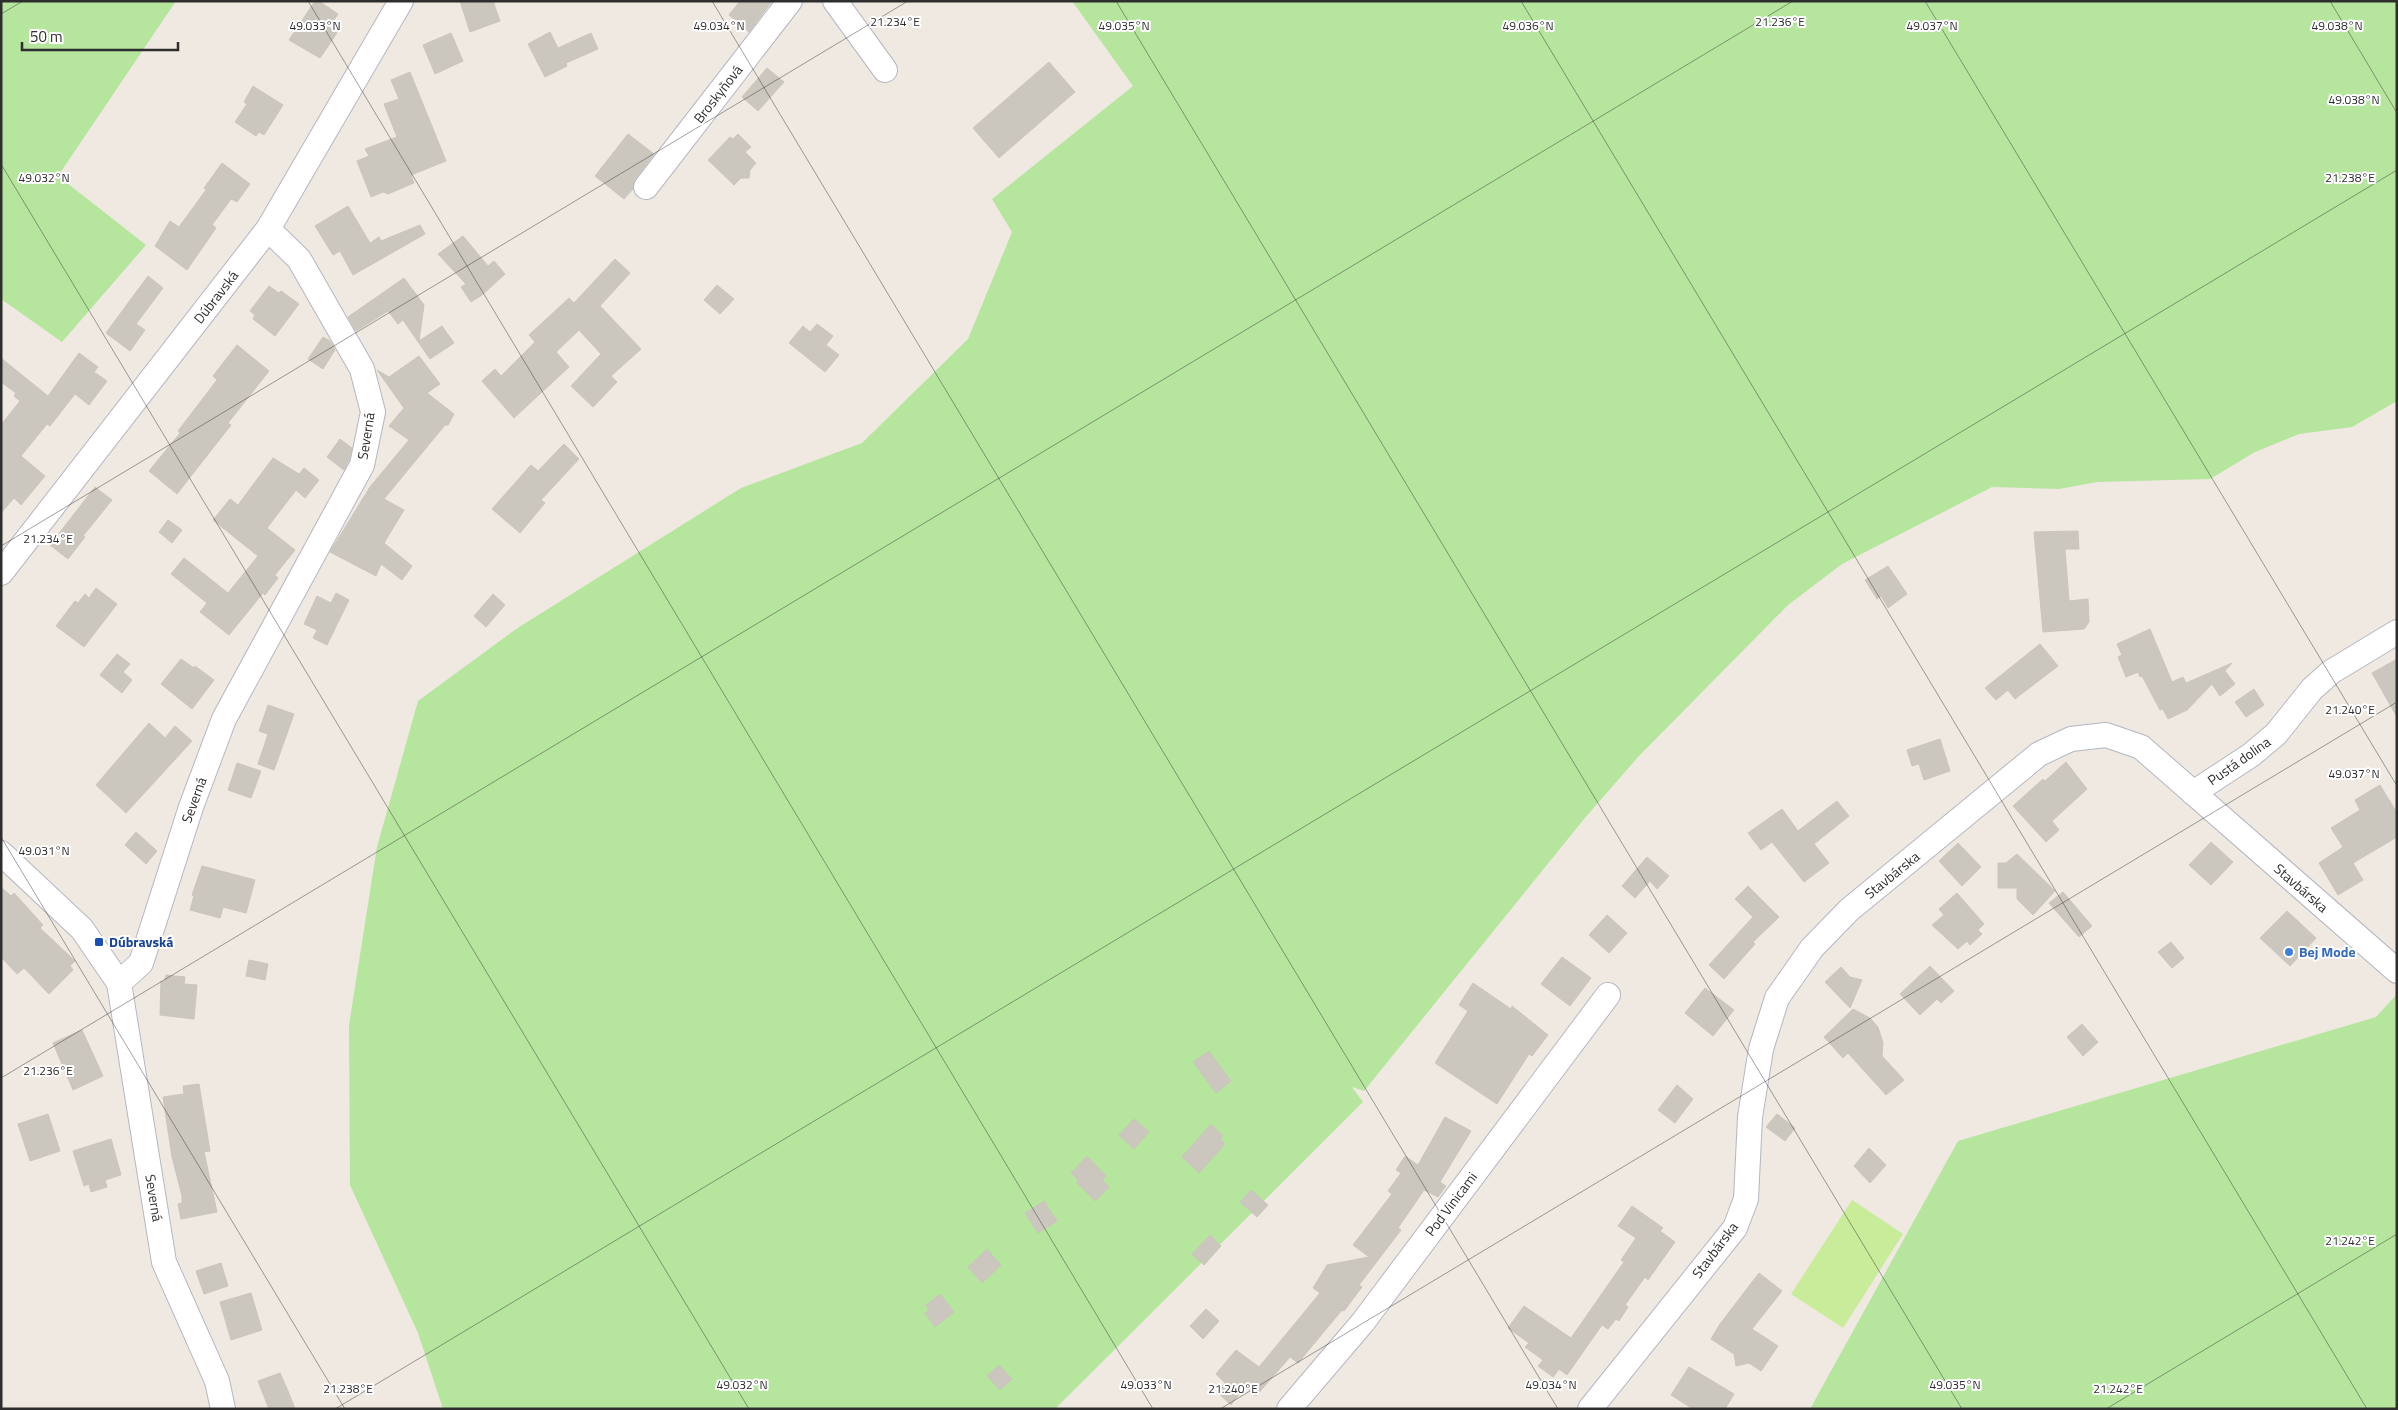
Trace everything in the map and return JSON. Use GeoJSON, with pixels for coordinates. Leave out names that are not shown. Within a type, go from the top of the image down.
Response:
{"type":"FeatureCollection","features":[{"type":"Feature","properties":{"kind":"street","name":"Dúbravská"},"geometry":{"type":"LineString","coordinates":[[1,573],[268,229],[401,1]]}},
{"type":"Feature","properties":{"kind":"street","name":"Broskyňová"},"geometry":{"type":"LineString","coordinates":[[646,187],[790,1]]}},
{"type":"Feature","properties":{"kind":"street"},"geometry":{"type":"LineString","coordinates":[[836,1],[885,70]]}},
{"type":"Feature","properties":{"kind":"street","name":"Severná"},"geometry":{"type":"LineString","coordinates":[[223,1409],[217,1381],[164,1262],[119,983],[141,963],[191,807],[224,719],[362,465],[373,412],[362,369],[299,259],[268,229]]}},
{"type":"Feature","properties":{"kind":"street","name":"Pustá dolina"},"geometry":{"type":"LineString","coordinates":[[2193,793],[2250,755],[2276,734],[2312,689],[2331,672],[2397,632]]}},
{"type":"Feature","properties":{"kind":"street","name":"Stavbárska"},"geometry":{"type":"LineString","coordinates":[[1590,1409],[1735,1228],[1746,1199],[1750,1117],[1761,1049],[1777,998],[1812,948],[1849,910],[2039,754],[2071,739],[2106,735],[2141,747],[2397,971]]}},
{"type":"Feature","properties":{"kind":"street"},"geometry":{"type":"LineString","coordinates":[[1,853],[82,930],[119,983]]}},
{"type":"Feature","properties":{"kind":"street","name":"Pod Vinicami"},"geometry":{"type":"LineString","coordinates":[[1289,1409],[1363,1322],[1608,995]]}},
{"type":"Feature","properties":{"kind":"green space"},"geometry":{"type":"Polygon","coordinates":[[[1,1],[176,1],[58,176],[146,245],[62,342],[1,299],[1,1]]]}},
{"type":"Feature","properties":{"kind":"green space"},"geometry":{"type":"Polygon","coordinates":[[[1072,1],[2397,1],[2397,401],[2352,427],[2299,434],[2255,452],[2210,479],[2097,482],[2059,489],[1992,487],[1842,564],[1788,605],[1638,757],[1584,819],[1364,1091],[1352,1087],[1363,1102],[1055,1409],[443,1409],[418,1333],[350,1185],[349,1025],[377,847],[418,701],[516,629],[741,488],[862,443],[968,339],[1012,232],[992,199],[1133,86],[1072,1]]]}},
{"type":"Feature","properties":{"kind":"green space"},"geometry":{"type":"Polygon","coordinates":[[[2397,994],[2397,1409],[1810,1409],[1958,1141],[2376,1017],[2397,994]]]}},
{"type":"Feature","properties":{"kind":"green space"},"geometry":{"type":"Polygon","coordinates":[[[1852,1200],[1903,1234],[1843,1328],[1791,1294],[1852,1200]]]}},
{"type":"Feature","properties":{"kind":"building"},"geometry":{"type":"Polygon","coordinates":[[[315,1],[319,1],[338,14],[329,27],[337,33],[320,58],[289,40],[315,1]]]}},
{"type":"Feature","properties":{"kind":"building"},"geometry":{"type":"Polygon","coordinates":[[[460,1],[493,1],[500,21],[470,32],[460,1]]]}},
{"type":"Feature","properties":{"kind":"building"},"geometry":{"type":"Polygon","coordinates":[[[740,1],[772,1],[749,32],[729,15],[740,1]]]}},
{"type":"Feature","properties":{"kind":"building"},"geometry":{"type":"Polygon","coordinates":[[[550,32],[558,48],[591,33],[598,49],[566,63],[567,66],[545,77],[528,44],[550,32]]]}},
{"type":"Feature","properties":{"kind":"building"},"geometry":{"type":"Polygon","coordinates":[[[451,33],[463,61],[435,74],[423,45],[451,33]]]}},
{"type":"Feature","properties":{"kind":"building"},"geometry":{"type":"Polygon","coordinates":[[[1049,62],[1075,92],[999,158],[973,128],[1049,62]]]}},
{"type":"Feature","properties":{"kind":"building"},"geometry":{"type":"Polygon","coordinates":[[[767,68],[784,82],[758,111],[742,97],[767,68]]]}},
{"type":"Feature","properties":{"kind":"building"},"geometry":{"type":"Polygon","coordinates":[[[410,72],[446,161],[411,175],[414,183],[388,194],[383,192],[371,197],[357,161],[369,156],[365,149],[397,137],[384,104],[399,99],[391,80],[410,72]]]}},
{"type":"Feature","properties":{"kind":"building"},"geometry":{"type":"Polygon","coordinates":[[[253,86],[283,105],[264,135],[259,132],[256,136],[235,122],[247,104],[244,102],[253,86]]]}},
{"type":"Feature","properties":{"kind":"building"},"geometry":{"type":"Polygon","coordinates":[[[628,134],[654,154],[635,179],[633,189],[624,199],[595,176],[628,134]]]}},
{"type":"Feature","properties":{"kind":"building"},"geometry":{"type":"Polygon","coordinates":[[[738,134],[751,147],[745,152],[756,163],[750,170],[749,178],[741,178],[734,185],[708,160],[730,137],[733,139],[738,134]]]}},
{"type":"Feature","properties":{"kind":"building"},"geometry":{"type":"Polygon","coordinates":[[[222,163],[250,184],[237,202],[231,199],[212,225],[216,228],[187,270],[155,246],[170,221],[179,227],[206,190],[204,188],[222,163]]]}},
{"type":"Feature","properties":{"kind":"building"},"geometry":{"type":"Polygon","coordinates":[[[348,206],[370,243],[379,237],[381,241],[420,225],[425,234],[353,275],[340,251],[333,255],[315,226],[348,206]]]}},
{"type":"Feature","properties":{"kind":"building"},"geometry":{"type":"Polygon","coordinates":[[[463,236],[488,266],[494,261],[505,274],[482,295],[471,302],[461,287],[466,284],[438,254],[463,236]]]}},
{"type":"Feature","properties":{"kind":"building"},"geometry":{"type":"Polygon","coordinates":[[[615,259],[630,273],[600,306],[641,349],[611,376],[617,382],[593,407],[571,386],[601,354],[579,330],[556,352],[569,367],[514,418],[482,381],[495,369],[501,376],[535,342],[529,335],[569,298],[574,303],[615,259]]]}},
{"type":"Feature","properties":{"kind":"building"},"geometry":{"type":"Polygon","coordinates":[[[148,276],[163,288],[136,324],[145,330],[130,351],[106,333],[148,276]]]}},
{"type":"Feature","properties":{"kind":"building"},"geometry":{"type":"Polygon","coordinates":[[[404,278],[424,305],[419,341],[442,326],[454,343],[430,359],[403,320],[398,324],[388,311],[356,331],[348,317],[404,278]]]}},
{"type":"Feature","properties":{"kind":"building"},"geometry":{"type":"Polygon","coordinates":[[[717,285],[734,299],[720,314],[704,300],[717,285]]]}},
{"type":"Feature","properties":{"kind":"building"},"geometry":{"type":"Polygon","coordinates":[[[269,286],[279,293],[281,291],[299,304],[275,336],[253,319],[255,315],[250,311],[269,286]]]}},
{"type":"Feature","properties":{"kind":"building"},"geometry":{"type":"Polygon","coordinates":[[[817,324],[833,336],[826,345],[839,355],[825,372],[789,343],[803,326],[810,332],[817,324]]]}},
{"type":"Feature","properties":{"kind":"building"},"geometry":{"type":"Polygon","coordinates":[[[323,337],[330,341],[335,350],[323,369],[308,359],[323,337]]]}},
{"type":"Feature","properties":{"kind":"building"},"geometry":{"type":"Polygon","coordinates":[[[237,345],[269,371],[228,423],[231,425],[177,494],[149,471],[180,433],[178,431],[217,380],[213,376],[237,345]]]}},
{"type":"Feature","properties":{"kind":"building"},"geometry":{"type":"Polygon","coordinates":[[[79,353],[98,367],[94,372],[107,381],[89,405],[75,394],[50,426],[47,424],[21,456],[45,476],[21,505],[14,498],[1,513],[1,425],[20,401],[14,396],[16,393],[1,382],[1,358],[48,396],[79,353]]]}},
{"type":"Feature","properties":{"kind":"building"},"geometry":{"type":"Polygon","coordinates":[[[419,356],[440,384],[427,393],[454,414],[448,425],[445,425],[384,499],[404,510],[384,543],[412,566],[402,580],[381,564],[376,576],[330,552],[370,487],[409,440],[389,426],[404,408],[377,370],[389,377],[419,356]]]}},
{"type":"Feature","properties":{"kind":"building"},"geometry":{"type":"Polygon","coordinates":[[[340,439],[352,448],[344,470],[327,457],[340,439]]]}},
{"type":"Feature","properties":{"kind":"building"},"geometry":{"type":"Polygon","coordinates":[[[564,444],[579,459],[541,500],[545,503],[520,533],[492,509],[531,465],[538,471],[564,444]]]}},
{"type":"Feature","properties":{"kind":"building"},"geometry":{"type":"Polygon","coordinates":[[[273,458],[299,474],[304,468],[319,480],[305,498],[296,490],[267,528],[295,550],[275,575],[278,578],[265,595],[263,593],[229,635],[200,612],[207,603],[171,574],[184,558],[228,593],[258,556],[213,520],[230,499],[238,505],[273,458]]]}},
{"type":"Feature","properties":{"kind":"building"},"geometry":{"type":"Polygon","coordinates":[[[95,487],[112,500],[83,536],[85,537],[68,559],[50,545],[95,487]]]}},
{"type":"Feature","properties":{"kind":"building"},"geometry":{"type":"Polygon","coordinates":[[[168,520],[182,530],[172,543],[159,532],[168,520]]]}},
{"type":"Feature","properties":{"kind":"building"},"geometry":{"type":"Polygon","coordinates":[[[2078,531],[2079,549],[2065,549],[2069,601],[2088,599],[2089,622],[2084,629],[2043,632],[2034,532],[2078,531]]]}},
{"type":"Feature","properties":{"kind":"building"},"geometry":{"type":"Polygon","coordinates":[[[1888,566],[1907,594],[1888,608],[1881,596],[1877,599],[1865,580],[1888,566]]]}},
{"type":"Feature","properties":{"kind":"building"},"geometry":{"type":"Polygon","coordinates":[[[96,588],[117,604],[84,647],[56,626],[75,601],[78,603],[85,594],[89,598],[96,588]]]}},
{"type":"Feature","properties":{"kind":"building"},"geometry":{"type":"Polygon","coordinates":[[[336,593],[349,600],[327,645],[313,638],[317,630],[304,624],[317,596],[331,603],[336,593]]]}},
{"type":"Feature","properties":{"kind":"building"},"geometry":{"type":"Polygon","coordinates":[[[493,594],[505,605],[486,627],[474,616],[493,594]]]}},
{"type":"Feature","properties":{"kind":"building"},"geometry":{"type":"Polygon","coordinates":[[[2150,629],[2172,682],[2183,677],[2186,683],[2232,663],[2225,671],[2235,684],[2220,696],[2212,684],[2187,710],[2168,719],[2163,709],[2160,710],[2142,676],[2140,677],[2138,672],[2126,677],[2118,657],[2122,655],[2117,644],[2150,629]]]}},
{"type":"Feature","properties":{"kind":"building"},"geometry":{"type":"Polygon","coordinates":[[[2040,644],[2058,666],[2015,699],[2008,690],[1996,700],[1985,688],[2040,644]]]}},
{"type":"Feature","properties":{"kind":"building"},"geometry":{"type":"Polygon","coordinates":[[[117,654],[130,664],[123,672],[132,680],[122,693],[100,675],[117,654]]]}},
{"type":"Feature","properties":{"kind":"building"},"geometry":{"type":"Polygon","coordinates":[[[181,659],[194,668],[195,666],[214,680],[192,709],[161,684],[181,659]]]}},
{"type":"Feature","properties":{"kind":"building"},"geometry":{"type":"Polygon","coordinates":[[[2397,659],[2397,717],[2372,673],[2397,659]]]}},
{"type":"Feature","properties":{"kind":"building"},"geometry":{"type":"Polygon","coordinates":[[[2254,689],[2264,705],[2246,717],[2235,702],[2254,689]]]}},
{"type":"Feature","properties":{"kind":"building"},"geometry":{"type":"Polygon","coordinates":[[[268,705],[294,714],[274,770],[258,764],[268,734],[259,731],[268,705]]]}},
{"type":"Feature","properties":{"kind":"building"},"geometry":{"type":"Polygon","coordinates":[[[149,723],[165,738],[175,726],[192,741],[126,813],[96,785],[149,723]]]}},
{"type":"Feature","properties":{"kind":"building"},"geometry":{"type":"Polygon","coordinates":[[[1940,739],[1950,771],[1924,780],[1919,764],[1912,766],[1907,750],[1940,739]]]}},
{"type":"Feature","properties":{"kind":"building"},"geometry":{"type":"Polygon","coordinates":[[[2066,762],[2087,789],[2052,821],[2059,830],[2046,842],[2013,806],[2043,779],[2045,781],[2066,762]]]}},
{"type":"Feature","properties":{"kind":"building"},"geometry":{"type":"Polygon","coordinates":[[[237,763],[261,771],[251,798],[228,790],[237,763]]]}},
{"type":"Feature","properties":{"kind":"building"},"geometry":{"type":"Polygon","coordinates":[[[2380,785],[2397,813],[2397,837],[2353,863],[2363,880],[2338,895],[2319,863],[2343,847],[2331,828],[2360,810],[2355,800],[2380,785]]]}},
{"type":"Feature","properties":{"kind":"building"},"geometry":{"type":"Polygon","coordinates":[[[1837,801],[1849,816],[1814,844],[1829,863],[1804,882],[1772,842],[1761,850],[1748,833],[1782,809],[1798,831],[1837,801]]]}},
{"type":"Feature","properties":{"kind":"building"},"geometry":{"type":"Polygon","coordinates":[[[136,832],[157,851],[146,864],[125,845],[136,832]]]}},
{"type":"Feature","properties":{"kind":"building"},"geometry":{"type":"Polygon","coordinates":[[[2211,842],[2233,862],[2211,885],[2189,865],[2211,842]]]}},
{"type":"Feature","properties":{"kind":"building"},"geometry":{"type":"Polygon","coordinates":[[[1958,843],[1981,867],[1962,886],[1939,861],[1958,843]]]}},
{"type":"Feature","properties":{"kind":"building"},"geometry":{"type":"Polygon","coordinates":[[[2017,854],[2055,891],[2033,915],[2017,899],[2017,888],[1998,888],[1998,863],[2006,863],[2017,854]]]}},
{"type":"Feature","properties":{"kind":"building"},"geometry":{"type":"Polygon","coordinates":[[[1647,857],[1669,876],[1657,889],[1650,881],[1635,898],[1622,886],[1647,857]]]}},
{"type":"Feature","properties":{"kind":"building"},"geometry":{"type":"Polygon","coordinates":[[[202,866],[255,880],[246,913],[223,907],[220,918],[190,910],[194,896],[192,895],[202,866]]]}},
{"type":"Feature","properties":{"kind":"building"},"geometry":{"type":"Polygon","coordinates":[[[1748,886],[1779,917],[1753,942],[1755,944],[1724,979],[1709,965],[1753,917],[1735,899],[1748,886]]]}},
{"type":"Feature","properties":{"kind":"building"},"geometry":{"type":"Polygon","coordinates":[[[1,887],[11,896],[14,893],[43,925],[40,928],[75,961],[70,966],[73,970],[49,994],[24,968],[17,974],[1,957],[1,887]]]}},
{"type":"Feature","properties":{"kind":"building"},"geometry":{"type":"Polygon","coordinates":[[[2063,892],[2092,926],[2079,937],[2049,903],[2063,892]]]}},
{"type":"Feature","properties":{"kind":"building"},"geometry":{"type":"Polygon","coordinates":[[[1957,893],[1984,924],[1978,930],[1982,934],[1970,945],[1967,941],[1958,949],[1932,925],[1944,915],[1939,909],[1957,893]]]}},
{"type":"Feature","properties":{"kind":"building","name":"Bej Mode"},"geometry":{"type":"Polygon","coordinates":[[[2287,911],[2316,938],[2290,966],[2260,938],[2287,911]]]}},
{"type":"Feature","properties":{"kind":"building"},"geometry":{"type":"Polygon","coordinates":[[[1607,915],[1627,933],[1609,953],[1589,935],[1607,915]]]}},
{"type":"Feature","properties":{"kind":"building"},"geometry":{"type":"Polygon","coordinates":[[[2171,942],[2184,958],[2172,968],[2158,952],[2171,942]]]}},
{"type":"Feature","properties":{"kind":"building"},"geometry":{"type":"Polygon","coordinates":[[[1562,957],[1591,978],[1570,1006],[1541,984],[1562,957]]]}},
{"type":"Feature","properties":{"kind":"building"},"geometry":{"type":"Polygon","coordinates":[[[249,960],[268,964],[265,980],[246,976],[249,960]]]}},
{"type":"Feature","properties":{"kind":"building"},"geometry":{"type":"Polygon","coordinates":[[[1930,966],[1954,991],[1941,1003],[1937,999],[1920,1015],[1900,994],[1930,966]]]}},
{"type":"Feature","properties":{"kind":"building"},"geometry":{"type":"Polygon","coordinates":[[[1841,967],[1850,977],[1862,980],[1850,1008],[1825,982],[1841,967]]]}},
{"type":"Feature","properties":{"kind":"building"},"geometry":{"type":"Polygon","coordinates":[[[166,975],[185,977],[184,984],[197,985],[194,1019],[160,1015],[161,981],[164,982],[166,975]]]}},
{"type":"Feature","properties":{"kind":"building"},"geometry":{"type":"Polygon","coordinates":[[[1473,983],[1511,1009],[1512,1006],[1548,1035],[1532,1056],[1529,1054],[1497,1104],[1435,1063],[1468,1011],[1459,1005],[1473,983]]]}},
{"type":"Feature","properties":{"kind":"building"},"geometry":{"type":"Polygon","coordinates":[[[1705,988],[1734,1010],[1713,1036],[1685,1013],[1705,988]]]}},
{"type":"Feature","properties":{"kind":"building"},"geometry":{"type":"Polygon","coordinates":[[[1853,1009],[1870,1018],[1878,1027],[1883,1043],[1882,1056],[1904,1080],[1886,1095],[1848,1053],[1843,1058],[1824,1037],[1853,1009]]]}},
{"type":"Feature","properties":{"kind":"building"},"geometry":{"type":"Polygon","coordinates":[[[2082,1024],[2098,1042],[2083,1056],[2067,1037],[2082,1024]]]}},
{"type":"Feature","properties":{"kind":"building"},"geometry":{"type":"Polygon","coordinates":[[[82,1030],[103,1076],[73,1090],[53,1043],[82,1030]]]}},
{"type":"Feature","properties":{"kind":"building"},"geometry":{"type":"Polygon","coordinates":[[[1209,1051],[1231,1081],[1216,1093],[1193,1062],[1209,1051]]]}},
{"type":"Feature","properties":{"kind":"building"},"geometry":{"type":"Polygon","coordinates":[[[199,1084],[210,1151],[204,1152],[217,1212],[181,1219],[178,1204],[182,1203],[182,1196],[172,1157],[163,1097],[184,1094],[183,1086],[199,1084]]]}},
{"type":"Feature","properties":{"kind":"building"},"geometry":{"type":"Polygon","coordinates":[[[1677,1085],[1693,1099],[1675,1123],[1658,1110],[1677,1085]]]}},
{"type":"Feature","properties":{"kind":"building"},"geometry":{"type":"Polygon","coordinates":[[[48,1114],[60,1151],[30,1161],[18,1124],[48,1114]]]}},
{"type":"Feature","properties":{"kind":"building"},"geometry":{"type":"Polygon","coordinates":[[[1777,1114],[1795,1128],[1785,1141],[1766,1127],[1777,1114]]]}},
{"type":"Feature","properties":{"kind":"building"},"geometry":{"type":"Polygon","coordinates":[[[1445,1117],[1471,1131],[1440,1182],[1446,1186],[1438,1197],[1424,1190],[1398,1228],[1401,1230],[1359,1285],[1362,1287],[1344,1311],[1342,1310],[1298,1363],[1290,1357],[1256,1396],[1245,1387],[1231,1405],[1217,1392],[1225,1383],[1216,1374],[1236,1350],[1259,1367],[1320,1293],[1313,1288],[1327,1265],[1369,1257],[1353,1245],[1392,1194],[1388,1191],[1401,1173],[1396,1170],[1405,1156],[1418,1165],[1445,1117]]]}},
{"type":"Feature","properties":{"kind":"building"},"geometry":{"type":"Polygon","coordinates":[[[1134,1119],[1149,1132],[1134,1149],[1119,1135],[1134,1119]]]}},
{"type":"Feature","properties":{"kind":"building"},"geometry":{"type":"Polygon","coordinates":[[[1211,1124],[1223,1136],[1220,1139],[1225,1144],[1199,1173],[1182,1157],[1211,1124]]]}},
{"type":"Feature","properties":{"kind":"building"},"geometry":{"type":"Polygon","coordinates":[[[111,1139],[121,1175],[105,1180],[107,1187],[91,1192],[89,1184],[84,1186],[73,1151],[111,1139]]]}},
{"type":"Feature","properties":{"kind":"building"},"geometry":{"type":"Polygon","coordinates":[[[1869,1148],[1886,1165],[1870,1183],[1854,1166],[1869,1148]]]}},
{"type":"Feature","properties":{"kind":"building"},"geometry":{"type":"Polygon","coordinates":[[[1087,1156],[1106,1176],[1102,1180],[1109,1187],[1095,1201],[1076,1182],[1078,1180],[1071,1173],[1087,1156]]]}},
{"type":"Feature","properties":{"kind":"building"},"geometry":{"type":"Polygon","coordinates":[[[1251,1190],[1268,1205],[1257,1217],[1240,1202],[1251,1190]]]}},
{"type":"Feature","properties":{"kind":"building"},"geometry":{"type":"Polygon","coordinates":[[[1044,1201],[1057,1221],[1038,1233],[1025,1213],[1044,1201]]]}},
{"type":"Feature","properties":{"kind":"building"},"geometry":{"type":"Polygon","coordinates":[[[1632,1206],[1663,1228],[1660,1231],[1675,1242],[1648,1280],[1645,1277],[1625,1305],[1628,1307],[1619,1321],[1616,1319],[1608,1329],[1602,1325],[1567,1375],[1559,1369],[1553,1377],[1538,1366],[1543,1360],[1525,1347],[1529,1343],[1508,1328],[1524,1306],[1571,1338],[1624,1262],[1621,1260],[1636,1238],[1618,1226],[1632,1206]]]}},
{"type":"Feature","properties":{"kind":"building"},"geometry":{"type":"Polygon","coordinates":[[[1210,1235],[1221,1246],[1204,1265],[1192,1254],[1210,1235]]]}},
{"type":"Feature","properties":{"kind":"building"},"geometry":{"type":"Polygon","coordinates":[[[987,1249],[1001,1265],[982,1283],[968,1267],[987,1249]]]}},
{"type":"Feature","properties":{"kind":"building"},"geometry":{"type":"Polygon","coordinates":[[[221,1263],[228,1286],[204,1294],[196,1271],[221,1263]]]}},
{"type":"Feature","properties":{"kind":"building"},"geometry":{"type":"Polygon","coordinates":[[[1759,1273],[1782,1291],[1752,1329],[1778,1346],[1761,1371],[1749,1363],[1736,1366],[1734,1354],[1711,1339],[1720,1324],[1759,1273]]]}},
{"type":"Feature","properties":{"kind":"building"},"geometry":{"type":"Polygon","coordinates":[[[251,1293],[262,1330],[231,1340],[220,1302],[251,1293]]]}},
{"type":"Feature","properties":{"kind":"building"},"geometry":{"type":"Polygon","coordinates":[[[940,1294],[954,1312],[935,1327],[925,1313],[929,1310],[926,1305],[940,1294]]]}},
{"type":"Feature","properties":{"kind":"building"},"geometry":{"type":"Polygon","coordinates":[[[1206,1309],[1219,1321],[1203,1339],[1190,1326],[1206,1309]]]}},
{"type":"Feature","properties":{"kind":"building"},"geometry":{"type":"Polygon","coordinates":[[[999,1365],[1012,1379],[1000,1390],[987,1376],[999,1365]]]}},
{"type":"Feature","properties":{"kind":"building"},"geometry":{"type":"Polygon","coordinates":[[[1689,1367],[1734,1394],[1725,1409],[1693,1409],[1671,1395],[1689,1367]]]}},
{"type":"Feature","properties":{"kind":"building"},"geometry":{"type":"Polygon","coordinates":[[[280,1373],[295,1409],[269,1409],[258,1381],[280,1373]]]}},
{"type":"Feature","properties":{"kind":"place","name":"Dúbravská"},"geometry":{"type":"Point","coordinates":[99,942]}},
{"type":"Feature","properties":{"kind":"place","name":"Bej Mode"},"geometry":{"type":"Point","coordinates":[2289,952]}}]}
